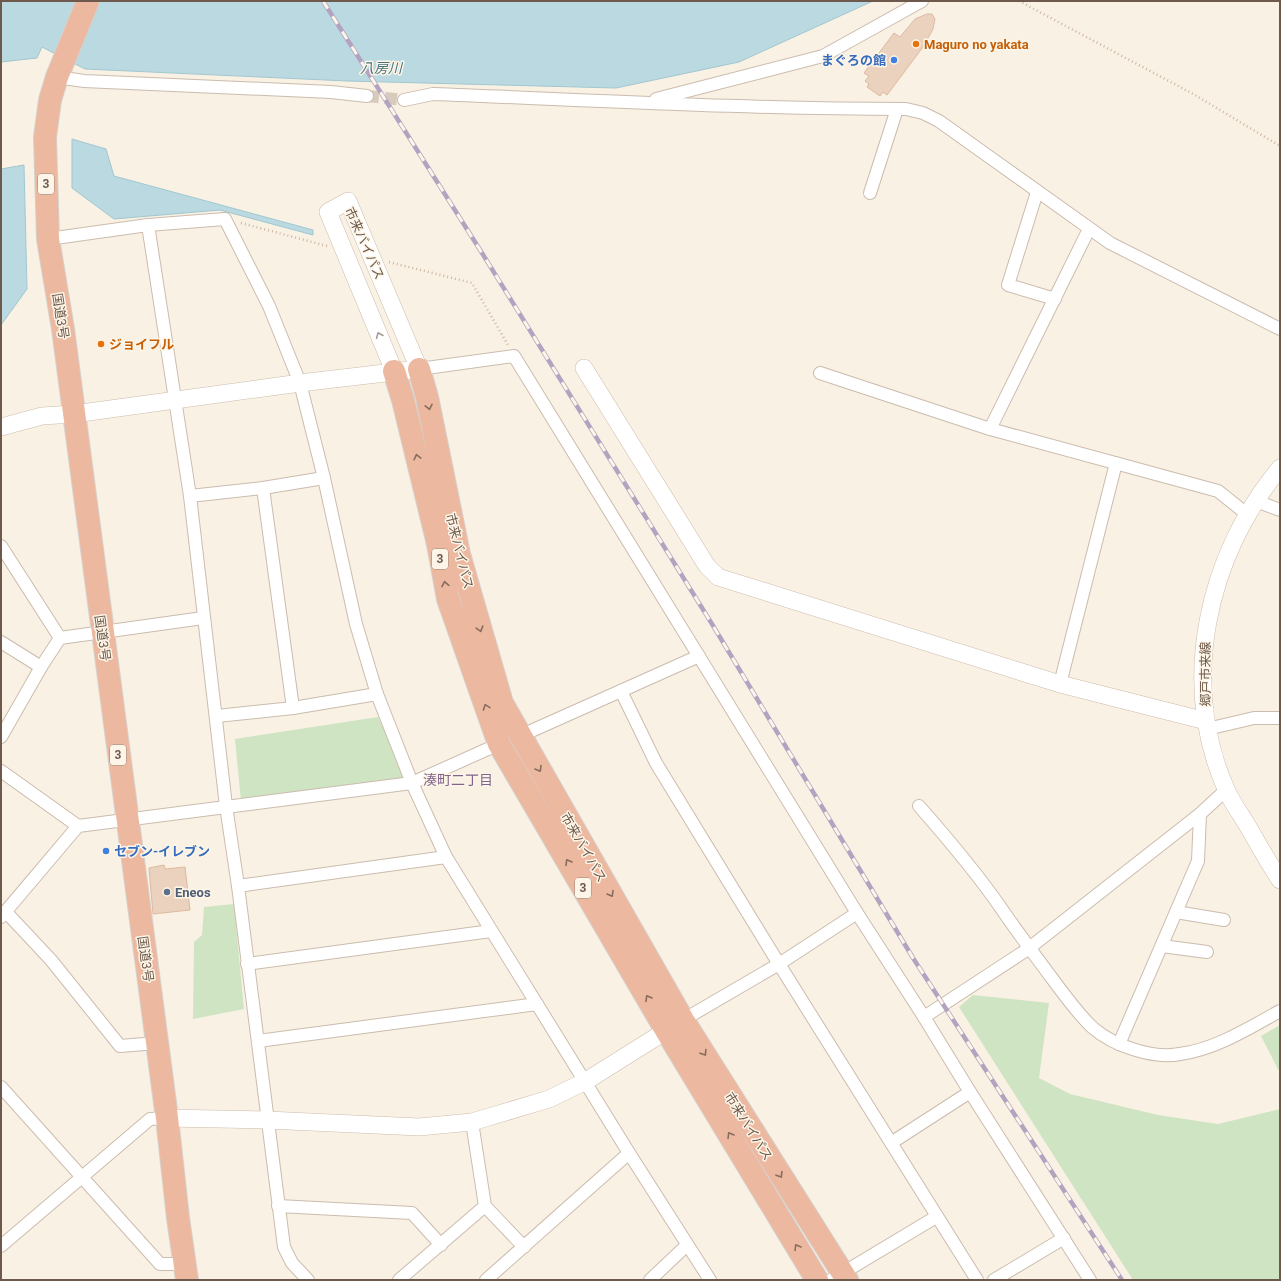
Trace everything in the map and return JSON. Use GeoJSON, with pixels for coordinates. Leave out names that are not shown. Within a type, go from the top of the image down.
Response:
{"type":"FeatureCollection","features":[{"type":"Feature","properties":{"kind":"highway","name":"国道3号"},"geometry":{"type":"LineString","coordinates":[[88,1],[60,70],[50,100],[45,137],[49,235],[63,329],[186,1272]]}},
{"type":"Feature","properties":{"kind":"highway","name":"市来バイパス"},"geometry":{"type":"LineString","coordinates":[[419,369],[427,397],[459,554],[502,703],[675,1026],[817,1280]]}},
{"type":"Feature","properties":{"kind":"highway","name":"市来バイパス"},"geometry":{"type":"LineString","coordinates":[[394,371],[403,400],[438,544],[448,599],[499,744],[675,1026],[840,1278]]}},
{"type":"Feature","properties":{"kind":"street"},"geometry":{"type":"LineString","coordinates":[[645,102],[823,56],[922,1]]}},
{"type":"Feature","properties":{"kind":"street"},"geometry":{"type":"LineString","coordinates":[[60,70],[84,82],[331,92],[367,96]]}},
{"type":"Feature","properties":{"kind":"street"},"geometry":{"type":"LineString","coordinates":[[404,100],[433,94],[717,106],[897,109],[923,113],[939,121],[1110,243],[1280,329]]}},
{"type":"Feature","properties":{"kind":"street"},"geometry":{"type":"LineString","coordinates":[[870,193],[897,109]]}},
{"type":"Feature","properties":{"kind":"street"},"geometry":{"type":"LineString","coordinates":[[1037,192],[1008,285],[1055,299]]}},
{"type":"Feature","properties":{"kind":"street","name":"市来バイパス"},"geometry":{"type":"LineString","coordinates":[[394,371],[328,212],[348,201],[419,369]]}},
{"type":"Feature","properties":{"kind":"street"},"geometry":{"type":"LineString","coordinates":[[49,235],[225,219],[269,306],[300,383],[324,478],[356,624],[377,694],[412,783],[446,857],[586,1081],[629,1153],[710,1280]]}},
{"type":"Feature","properties":{"kind":"street"},"geometry":{"type":"LineString","coordinates":[[148,225],[190,496],[203,618],[217,716],[226,806],[238,886],[258,1041],[266,1120],[284,1246],[292,1263],[308,1280]]}},
{"type":"Feature","properties":{"kind":"street"},"geometry":{"type":"LineString","coordinates":[[990,429],[1089,229]]}},
{"type":"Feature","properties":{"kind":"street"},"geometry":{"type":"LineString","coordinates":[[1,427],[42,416],[74,414],[514,356],[856,913],[924,1017],[1090,1280]]}},
{"type":"Feature","properties":{"kind":"street"},"geometry":{"type":"LineString","coordinates":[[584,368],[707,566],[718,577],[1060,684],[1207,725],[1254,718],[1280,718]]}},
{"type":"Feature","properties":{"kind":"street"},"geometry":{"type":"LineString","coordinates":[[820,373],[990,429],[1218,491],[1252,508],[1280,510]]}},
{"type":"Feature","properties":{"kind":"street"},"geometry":{"type":"LineString","coordinates":[[1060,684],[1116,464]]}},
{"type":"Feature","properties":{"kind":"street","name":"郷戸市来線"},"geometry":{"type":"LineString","coordinates":[[1280,468],[1265,486],[1252,508],[1228,553],[1214,591],[1204,639],[1203,681],[1207,725],[1226,790],[1280,880]]}},
{"type":"Feature","properties":{"kind":"street"},"geometry":{"type":"LineString","coordinates":[[190,496],[263,488],[324,478]]}},
{"type":"Feature","properties":{"kind":"street"},"geometry":{"type":"LineString","coordinates":[[263,488],[292,708]]}},
{"type":"Feature","properties":{"kind":"street"},"geometry":{"type":"LineString","coordinates":[[1,546],[60,638]]}},
{"type":"Feature","properties":{"kind":"street"},"geometry":{"type":"LineString","coordinates":[[1,737],[41,667],[60,638],[203,618]]}},
{"type":"Feature","properties":{"kind":"street"},"geometry":{"type":"LineString","coordinates":[[1,642],[41,667]]}},
{"type":"Feature","properties":{"kind":"street"},"geometry":{"type":"LineString","coordinates":[[520,736],[699,656]]}},
{"type":"Feature","properties":{"kind":"street"},"geometry":{"type":"LineString","coordinates":[[621,692],[656,763],[936,1217],[977,1280]]}},
{"type":"Feature","properties":{"kind":"street"},"geometry":{"type":"LineString","coordinates":[[217,716],[292,708],[377,694]]}},
{"type":"Feature","properties":{"kind":"street"},"geometry":{"type":"LineString","coordinates":[[157,1043],[120,1046],[51,960],[3,915],[78,826],[412,783],[499,744]]}},
{"type":"Feature","properties":{"kind":"street"},"geometry":{"type":"LineString","coordinates":[[1,770],[78,826]]}},
{"type":"Feature","properties":{"kind":"street"},"geometry":{"type":"LineString","coordinates":[[924,1017],[1028,949],[1200,814],[1226,790]]}},
{"type":"Feature","properties":{"kind":"street"},"geometry":{"type":"LineString","coordinates":[[919,806],[942,832],[995,900],[1028,949],[1073,1007],[1094,1028],[1119,1044],[1148,1053],[1180,1055],[1210,1047],[1280,1011]]}},
{"type":"Feature","properties":{"kind":"street"},"geometry":{"type":"LineString","coordinates":[[1119,1044],[1198,861],[1200,814]]}},
{"type":"Feature","properties":{"kind":"street"},"geometry":{"type":"LineString","coordinates":[[238,886],[446,857]]}},
{"type":"Feature","properties":{"kind":"street"},"geometry":{"type":"LineString","coordinates":[[1176,912],[1224,920]]}},
{"type":"Feature","properties":{"kind":"street"},"geometry":{"type":"LineString","coordinates":[[1,1246],[150,1119],[266,1120],[419,1127],[472,1122],[549,1099],[586,1081],[779,964],[856,913]]}},
{"type":"Feature","properties":{"kind":"street"},"geometry":{"type":"LineString","coordinates":[[247,964],[491,931]]}},
{"type":"Feature","properties":{"kind":"street"},"geometry":{"type":"LineString","coordinates":[[1162,946],[1208,952]]}},
{"type":"Feature","properties":{"kind":"street"},"geometry":{"type":"LineString","coordinates":[[258,1041],[537,1004]]}},
{"type":"Feature","properties":{"kind":"street"},"geometry":{"type":"LineString","coordinates":[[1,1087],[81,1178],[160,1264],[186,1272]]}},
{"type":"Feature","properties":{"kind":"street"},"geometry":{"type":"LineString","coordinates":[[891,1143],[970,1092]]}},
{"type":"Feature","properties":{"kind":"street"},"geometry":{"type":"LineString","coordinates":[[472,1122],[485,1206],[524,1247]]}},
{"type":"Feature","properties":{"kind":"street"},"geometry":{"type":"LineString","coordinates":[[486,1280],[629,1153]]}},
{"type":"Feature","properties":{"kind":"street"},"geometry":{"type":"LineString","coordinates":[[278,1206],[412,1213],[441,1245]]}},
{"type":"Feature","properties":{"kind":"street"},"geometry":{"type":"LineString","coordinates":[[399,1280],[485,1206]]}},
{"type":"Feature","properties":{"kind":"street"},"geometry":{"type":"LineString","coordinates":[[840,1278],[936,1217]]}},
{"type":"Feature","properties":{"kind":"street"},"geometry":{"type":"LineString","coordinates":[[994,1280],[1064,1238]]}},
{"type":"Feature","properties":{"kind":"street"},"geometry":{"type":"LineString","coordinates":[[650,1280],[687,1245]]}},
{"type":"Feature","properties":{"kind":"path"},"geometry":{"type":"LineString","coordinates":[[1019,1],[1195,95],[1280,146]]}},
{"type":"Feature","properties":{"kind":"path"},"geometry":{"type":"LineString","coordinates":[[225,219],[331,247]]}},
{"type":"Feature","properties":{"kind":"path"},"geometry":{"type":"LineString","coordinates":[[416,269],[472,283],[514,356]]}},
{"type":"Feature","properties":{"kind":"green space"},"geometry":{"type":"Polygon","coordinates":[[[378,717],[407,779],[241,801],[235,739],[378,717]]]}},
{"type":"Feature","properties":{"kind":"green space"},"geometry":{"type":"Polygon","coordinates":[[[234,904],[244,1009],[193,1019],[194,942],[202,935],[204,907],[234,904]]]}},
{"type":"Feature","properties":{"kind":"green space"},"geometry":{"type":"Polygon","coordinates":[[[973,995],[1049,1003],[1039,1078],[1070,1094],[1158,1115],[1218,1124],[1280,1109],[1280,1280],[1133,1280],[959,1007],[973,995]]]}},
{"type":"Feature","properties":{"kind":"green space"},"geometry":{"type":"Polygon","coordinates":[[[1280,1025],[1280,1073],[1261,1036],[1280,1025]]]}},
{"type":"Feature","properties":{"kind":"water","name":"八房川"},"geometry":{"type":"Polygon","coordinates":[[[1,1],[873,1],[739,62],[616,88],[347,81],[85,69],[42,47],[37,58],[1,62],[1,1]]]}},
{"type":"Feature","properties":{"kind":"water"},"geometry":{"type":"Polygon","coordinates":[[[72,139],[106,149],[114,176],[313,230],[313,235],[220,210],[114,219],[72,188],[72,139]]]}},
{"type":"Feature","properties":{"kind":"water"},"geometry":{"type":"Polygon","coordinates":[[[24,165],[27,289],[1,325],[1,169],[24,165]]]}},
{"type":"Feature","properties":{"kind":"building","name":"まぐろの館"},"geometry":{"type":"Polygon","coordinates":[[[927,14],[932,14],[935,19],[933,29],[923,47],[887,95],[883,92],[880,96],[867,87],[869,84],[865,81],[869,76],[864,73],[894,33],[900,37],[915,19],[927,14]]]}},
{"type":"Feature","properties":{"kind":"building"},"geometry":{"type":"Polygon","coordinates":[[[164,865],[165,869],[185,867],[190,910],[153,914],[149,868],[164,865]]]}},
{"type":"Feature","properties":{"kind":"tunnel"},"geometry":{"type":"LineString","coordinates":[[367,96],[404,100]]}},
{"type":"Feature","properties":{"kind":"railway"},"geometry":{"type":"LineString","coordinates":[[323,1],[482,253],[712,624],[913,958],[1122,1280]]}},
{"type":"Feature","properties":{"kind":"place","name":"Maguro no yakata"},"geometry":{"type":"Point","coordinates":[916,44]}},
{"type":"Feature","properties":{"kind":"place","name":"まぐろの館"},"geometry":{"type":"Point","coordinates":[894,60]}},
{"type":"Feature","properties":{"kind":"place","name":"ジョイフル"},"geometry":{"type":"Point","coordinates":[101,344]}},
{"type":"Feature","properties":{"kind":"place","name":"セブン-イレブン"},"geometry":{"type":"Point","coordinates":[106,851]}},
{"type":"Feature","properties":{"kind":"place","name":"Eneos"},"geometry":{"type":"Point","coordinates":[167,892]}},
{"type":"Feature","properties":{"kind":"district","name":"湊町二丁目"},"geometry":{"type":"Point","coordinates":[458,780]}}]}
